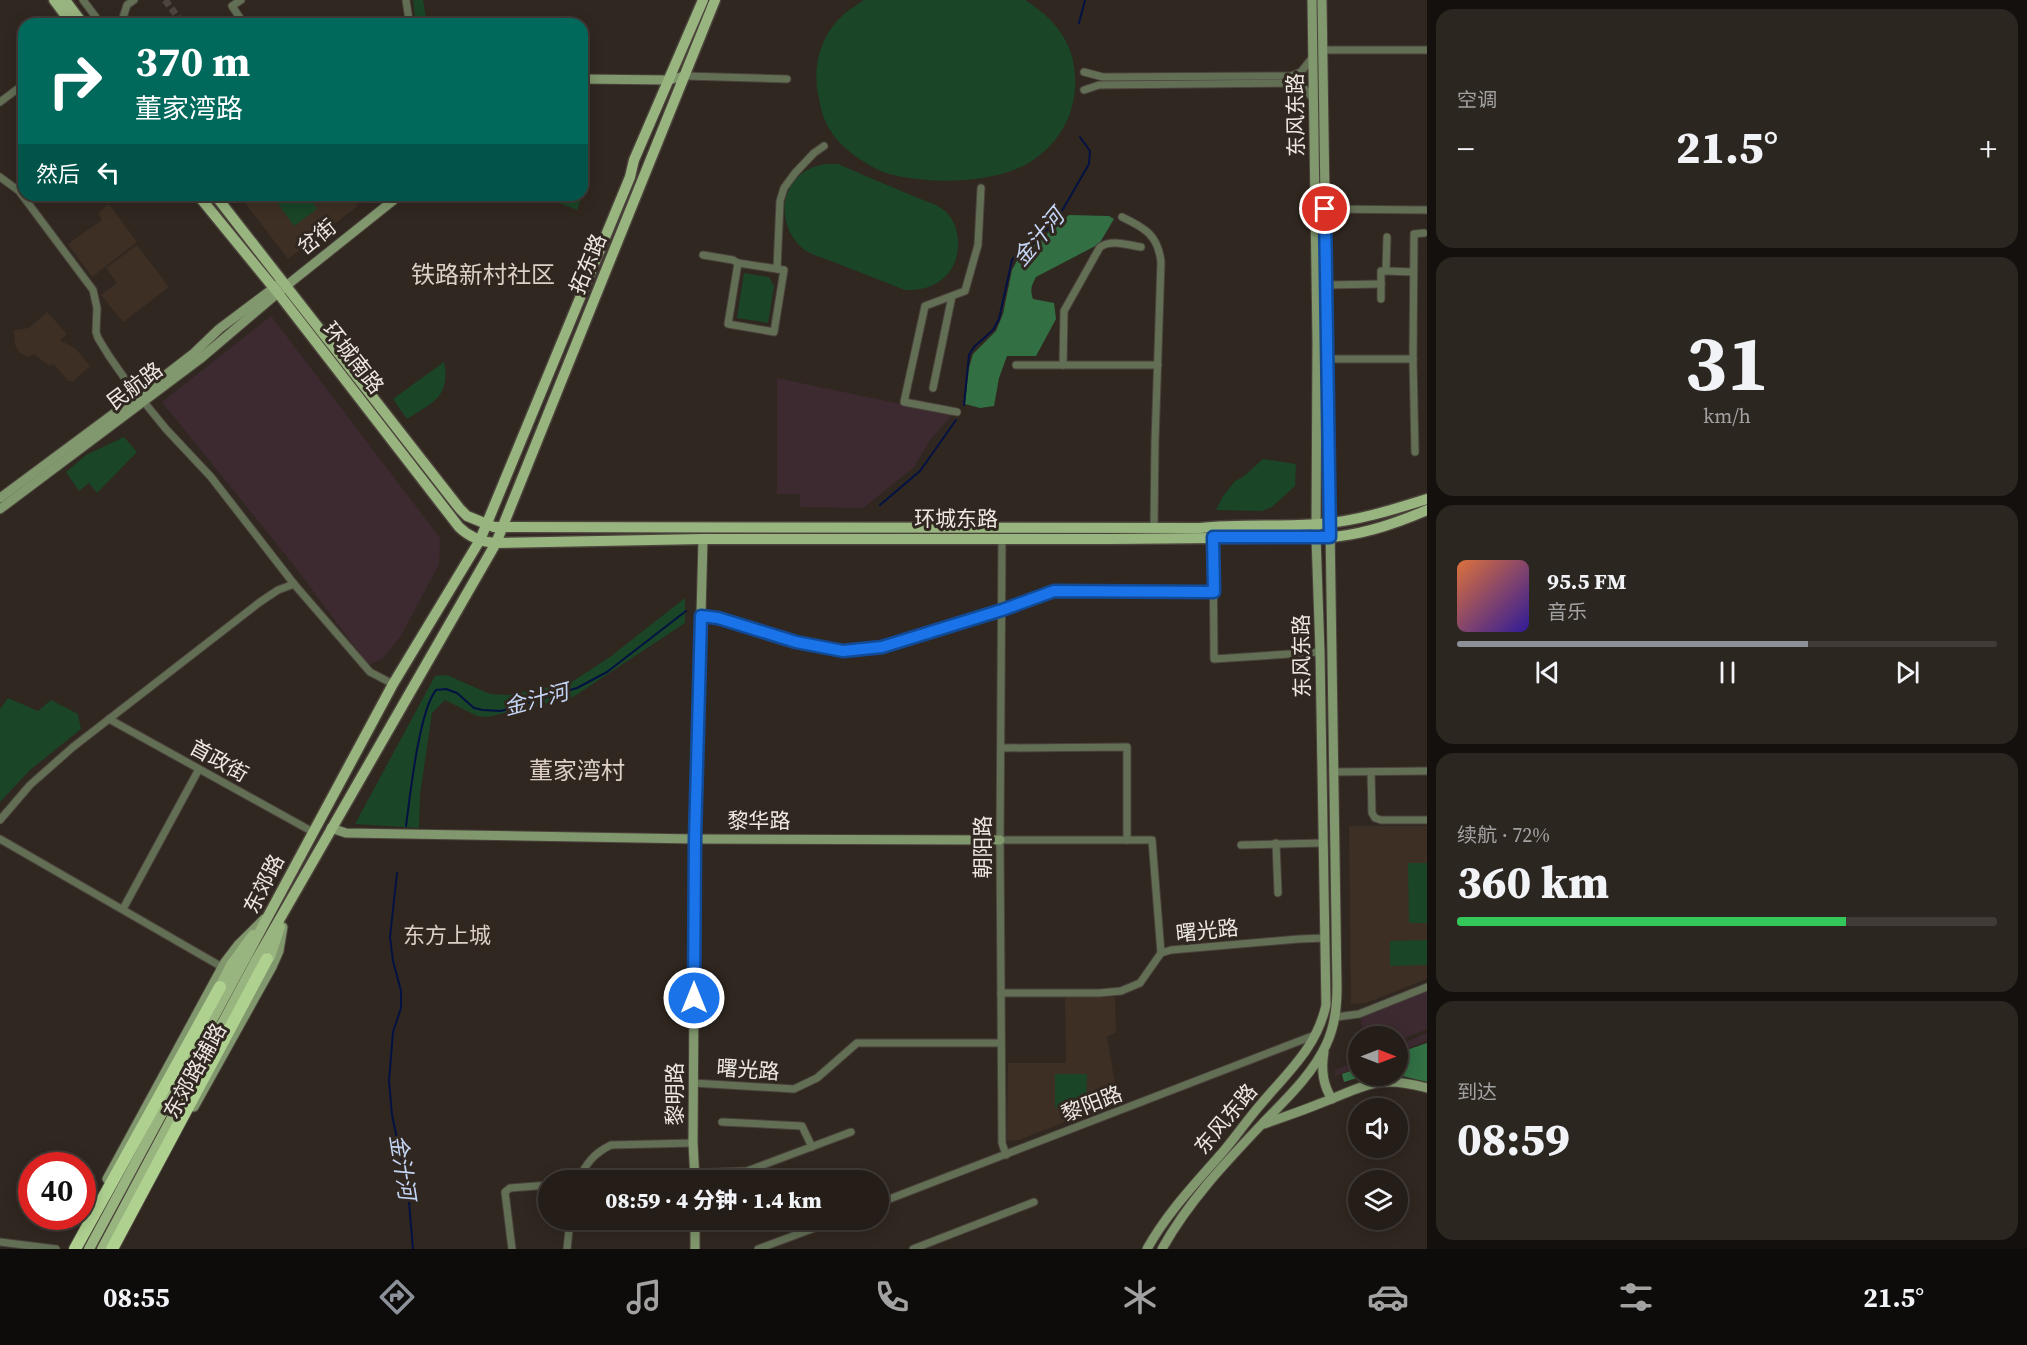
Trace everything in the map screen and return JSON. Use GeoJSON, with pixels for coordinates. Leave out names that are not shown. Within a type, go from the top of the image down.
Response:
{"type":"FeatureCollection","features":[{"type":"Feature","properties":{"kind":"highway"},"geometry":{"type":"LineString","coordinates":[[112,1249],[267,959]]}},
{"type":"Feature","properties":{"kind":"highway"},"geometry":{"type":"LineString","coordinates":[[75,1249],[220,987]]}},
{"type":"Feature","properties":{"kind":"main road"},"geometry":{"type":"LineString","coordinates":[[54,0],[68,18]]}},
{"type":"Feature","properties":{"kind":"main road"},"geometry":{"type":"LineString","coordinates":[[65,0],[78,18]]}},
{"type":"Feature","properties":{"kind":"main road","name":"拓东路"},"geometry":{"type":"LineString","coordinates":[[480,540],[626,186],[634,160],[703,0]]}},
{"type":"Feature","properties":{"kind":"main road","name":"拓东路"},"geometry":{"type":"LineString","coordinates":[[496,543],[715,0]]}},
{"type":"Feature","properties":{"kind":"main road","name":"东风东路"},"geometry":{"type":"LineString","coordinates":[[1162,1249],[1174,1227],[1202,1190],[1304,1078],[1325,1047],[1336,1017],[1325,209],[1318,47],[1312,0]]}},
{"type":"Feature","properties":{"kind":"main road","name":"东风东路"},"geometry":{"type":"LineString","coordinates":[[1147,1249],[1165,1220],[1288,1074],[1317,1035],[1326,1005],[1316,524],[1317,341],[1314,101],[1322,0]]}},
{"type":"Feature","properties":{"kind":"main road"},"geometry":{"type":"LineString","coordinates":[[588,74],[670,77]]}},
{"type":"Feature","properties":{"kind":"main road"},"geometry":{"type":"LineString","coordinates":[[588,79],[684,76]]}},
{"type":"Feature","properties":{"kind":"main road","name":"环城南路"},"geometry":{"type":"LineString","coordinates":[[203,201],[280,287],[460,509],[467,516],[487,525]]}},
{"type":"Feature","properties":{"kind":"main road","name":"环城南路"},"geometry":{"type":"LineString","coordinates":[[219,201],[280,287],[459,527],[466,534],[480,540]]}},
{"type":"Feature","properties":{"kind":"main road","name":"岔街"},"geometry":{"type":"LineString","coordinates":[[280,287],[385,201]]}},
{"type":"Feature","properties":{"kind":"main road","name":"岔街"},"geometry":{"type":"LineString","coordinates":[[280,287],[392,201]]}},
{"type":"Feature","properties":{"kind":"main road","name":"民航路"},"geometry":{"type":"LineString","coordinates":[[0,509],[141,399],[227,322],[280,287]]}},
{"type":"Feature","properties":{"kind":"main road","name":"民航路"},"geometry":{"type":"LineString","coordinates":[[0,498],[141,399]]}},
{"type":"Feature","properties":{"kind":"main road","name":"环城东路"},"geometry":{"type":"LineString","coordinates":[[487,525],[502,528],[760,526],[1154,528],[1316,524],[1383,513],[1427,499]]}},
{"type":"Feature","properties":{"kind":"main road","name":"环城东路"},"geometry":{"type":"LineString","coordinates":[[480,540],[496,543],[703,539],[1330,537],[1359,533],[1409,518],[1427,510]]}},
{"type":"Feature","properties":{"kind":"main road","name":"黎明路"},"geometry":{"type":"LineString","coordinates":[[695,1170],[695,839],[703,539]]}},
{"type":"Feature","properties":{"kind":"main road","name":"东郊路"},"geometry":{"type":"LineString","coordinates":[[89,1249],[393,684],[480,540]]}},
{"type":"Feature","properties":{"kind":"main road","name":"东郊路"},"geometry":{"type":"LineString","coordinates":[[102,1249],[255,962],[496,543]]}},
{"type":"Feature","properties":{"kind":"main road","name":"黎华路"},"geometry":{"type":"LineString","coordinates":[[331,828],[346,833],[695,839],[999,840]]}},
{"type":"Feature","properties":{"kind":"main road"},"geometry":{"type":"LineString","coordinates":[[220,987],[231,966],[277,900]]}},
{"type":"Feature","properties":{"kind":"main road","name":"东郊路辅路"},"geometry":{"type":"LineString","coordinates":[[70,1249],[222,967],[277,900]]}},
{"type":"Feature","properties":{"kind":"main road"},"geometry":{"type":"LineString","coordinates":[[267,959],[273,951],[288,906]]}},
{"type":"Feature","properties":{"kind":"main road","name":"东郊路辅路"},"geometry":{"type":"LineString","coordinates":[[118,1249],[272,967],[279,951],[288,906]]}},
{"type":"Feature","properties":{"kind":"main road"},"geometry":{"type":"LineString","coordinates":[[1325,1047],[1323,1078],[1332,1099]]}},
{"type":"Feature","properties":{"kind":"main road"},"geometry":{"type":"LineString","coordinates":[[1262,1125],[1366,1084],[1398,1082],[1427,1088]]}},
{"type":"Feature","properties":{"kind":"main road"},"geometry":{"type":"LineString","coordinates":[[695,1230],[695,1249]]}},
{"type":"Feature","properties":{"kind":"street"},"geometry":{"type":"LineString","coordinates":[[83,0],[96,18]]}},
{"type":"Feature","properties":{"kind":"street"},"geometry":{"type":"LineString","coordinates":[[123,18],[127,5],[134,0]]}},
{"type":"Feature","properties":{"kind":"street"},"geometry":{"type":"LineString","coordinates":[[240,18],[232,6],[241,0]]}},
{"type":"Feature","properties":{"kind":"street"},"geometry":{"type":"LineString","coordinates":[[406,0],[409,18]]}},
{"type":"Feature","properties":{"kind":"street"},"geometry":{"type":"LineString","coordinates":[[1084,72],[1103,77],[1291,76],[1305,68],[1318,47],[1427,50]]}},
{"type":"Feature","properties":{"kind":"street"},"geometry":{"type":"LineString","coordinates":[[684,76],[787,79]]}},
{"type":"Feature","properties":{"kind":"street"},"geometry":{"type":"LineString","coordinates":[[1084,90],[1100,85],[1292,83],[1305,89],[1314,101]]}},
{"type":"Feature","properties":{"kind":"street"},"geometry":{"type":"LineString","coordinates":[[0,102],[18,88]]}},
{"type":"Feature","properties":{"kind":"street"},"geometry":{"type":"LineString","coordinates":[[777,268],[780,201],[784,188],[807,160],[824,146]]}},
{"type":"Feature","properties":{"kind":"street"},"geometry":{"type":"LineString","coordinates":[[0,177],[18,191]]}},
{"type":"Feature","properties":{"kind":"street"},"geometry":{"type":"LineString","coordinates":[[957,412],[904,402],[925,306],[965,291],[978,245],[981,188]]}},
{"type":"Feature","properties":{"kind":"street"},"geometry":{"type":"LineString","coordinates":[[27,201],[93,290],[97,308],[96,332],[108,356],[166,429],[211,477],[294,584],[370,672],[393,684]]}},
{"type":"Feature","properties":{"kind":"street"},"geometry":{"type":"LineString","coordinates":[[1325,209],[1427,210]]}},
{"type":"Feature","properties":{"kind":"street"},"geometry":{"type":"LineString","coordinates":[[1122,217],[1148,232],[1160,250],[1154,528]]}},
{"type":"Feature","properties":{"kind":"street"},"geometry":{"type":"LineString","coordinates":[[1415,452],[1414,234],[1424,233]]}},
{"type":"Feature","properties":{"kind":"street"},"geometry":{"type":"LineString","coordinates":[[1386,271],[1387,237]]}},
{"type":"Feature","properties":{"kind":"street"},"geometry":{"type":"LineString","coordinates":[[1064,365],[1064,311],[1100,247],[1104,243],[1112,242],[1141,247]]}},
{"type":"Feature","properties":{"kind":"street"},"geometry":{"type":"LineString","coordinates":[[704,255],[784,270],[774,332],[728,324],[738,263]]}},
{"type":"Feature","properties":{"kind":"street"},"geometry":{"type":"LineString","coordinates":[[1381,299],[1382,271],[1413,272]]}},
{"type":"Feature","properties":{"kind":"street"},"geometry":{"type":"LineString","coordinates":[[1326,285],[1381,284]]}},
{"type":"Feature","properties":{"kind":"street"},"geometry":{"type":"LineString","coordinates":[[933,388],[952,296]]}},
{"type":"Feature","properties":{"kind":"street"},"geometry":{"type":"LineString","coordinates":[[1327,359],[1413,359]]}},
{"type":"Feature","properties":{"kind":"street"},"geometry":{"type":"LineString","coordinates":[[1016,365],[1158,365]]}},
{"type":"Feature","properties":{"kind":"street"},"geometry":{"type":"LineString","coordinates":[[1213,537],[1214,659],[1320,652]]}},
{"type":"Feature","properties":{"kind":"street","name":"朝阳路"},"geometry":{"type":"LineString","coordinates":[[1002,538],[999,840],[1002,1143],[1006,1155]]}},
{"type":"Feature","properties":{"kind":"street"},"geometry":{"type":"LineString","coordinates":[[0,820],[30,785],[73,747],[260,602],[278,590],[294,584]]}},
{"type":"Feature","properties":{"kind":"street"},"geometry":{"type":"LineString","coordinates":[[701,616],[718,618],[796,642],[843,651],[882,647],[1002,610],[1054,591],[1214,592]]}},
{"type":"Feature","properties":{"kind":"street","name":"首政街"},"geometry":{"type":"LineString","coordinates":[[109,719],[312,832]]}},
{"type":"Feature","properties":{"kind":"street"},"geometry":{"type":"LineString","coordinates":[[1001,748],[1127,747],[1127,840]]}},
{"type":"Feature","properties":{"kind":"street"},"geometry":{"type":"LineString","coordinates":[[123,909],[199,769]]}},
{"type":"Feature","properties":{"kind":"street"},"geometry":{"type":"LineString","coordinates":[[1371,771],[1372,813],[1375,818],[1427,820]]}},
{"type":"Feature","properties":{"kind":"street"},"geometry":{"type":"LineString","coordinates":[[1333,772],[1427,771]]}},
{"type":"Feature","properties":{"kind":"street"},"geometry":{"type":"LineString","coordinates":[[0,839],[222,967]]}},
{"type":"Feature","properties":{"kind":"street","name":"黎华路"},"geometry":{"type":"LineString","coordinates":[[999,840],[1152,840],[1161,953]]}},
{"type":"Feature","properties":{"kind":"street"},"geometry":{"type":"LineString","coordinates":[[1276,843],[1278,893]]}},
{"type":"Feature","properties":{"kind":"street"},"geometry":{"type":"LineString","coordinates":[[1241,845],[1323,843]]}},
{"type":"Feature","properties":{"kind":"street","name":"曙光路"},"geometry":{"type":"LineString","coordinates":[[1001,993],[1121,991],[1140,983],[1161,953],[1171,950],[1325,938]]}},
{"type":"Feature","properties":{"kind":"street"},"geometry":{"type":"LineString","coordinates":[[1336,1017],[1359,1014],[1427,987]]}},
{"type":"Feature","properties":{"kind":"street","name":"黎阳路"},"geometry":{"type":"LineString","coordinates":[[889,1199],[1317,1035]]}},
{"type":"Feature","properties":{"kind":"street","name":"曙光路"},"geometry":{"type":"LineString","coordinates":[[693,1083],[794,1089],[817,1078],[857,1043],[1001,1043]]}},
{"type":"Feature","properties":{"kind":"street"},"geometry":{"type":"LineString","coordinates":[[722,1122],[802,1126],[812,1147]]}},
{"type":"Feature","properties":{"kind":"street"},"geometry":{"type":"LineString","coordinates":[[750,1170],[851,1132]]}},
{"type":"Feature","properties":{"kind":"street"},"geometry":{"type":"LineString","coordinates":[[583,1170],[592,1157],[611,1145],[693,1143]]}},
{"type":"Feature","properties":{"kind":"street"},"geometry":{"type":"LineString","coordinates":[[512,1249],[505,1192],[510,1188],[538,1186]]}},
{"type":"Feature","properties":{"kind":"street"},"geometry":{"type":"LineString","coordinates":[[913,1249],[1034,1202]]}},
{"type":"Feature","properties":{"kind":"street"},"geometry":{"type":"LineString","coordinates":[[567,1249],[569,1230]]}},
{"type":"Feature","properties":{"kind":"street"},"geometry":{"type":"LineString","coordinates":[[758,1249],[809,1230]]}},
{"type":"Feature","properties":{"kind":"street"},"geometry":{"type":"LineString","coordinates":[[0,1242],[56,1249]]}},
{"type":"Feature","properties":{"kind":"shaded area"},"geometry":{"type":"Polygon","coordinates":[[[244,201],[354,201],[358,206],[288,259],[244,201]]]}},
{"type":"Feature","properties":{"kind":"shaded area"},"geometry":{"type":"Polygon","coordinates":[[[109,204],[137,242],[92,277],[68,244],[102,220],[98,213],[109,204]]]}},
{"type":"Feature","properties":{"kind":"shaded area"},"geometry":{"type":"Polygon","coordinates":[[[137,245],[169,287],[123,322],[101,295],[117,283],[106,268],[137,245]]]}},
{"type":"Feature","properties":{"kind":"shaded area"},"geometry":{"type":"Polygon","coordinates":[[[47,312],[67,334],[60,340],[76,349],[90,366],[73,381],[68,381],[54,364],[49,366],[34,354],[28,357],[19,352],[15,345],[14,330],[29,328],[47,312]]]}},
{"type":"Feature","properties":{"kind":"shaded area"},"geometry":{"type":"Polygon","coordinates":[[[271,316],[440,538],[439,564],[401,636],[382,659],[368,665],[293,564],[162,402],[271,316]]]}},
{"type":"Feature","properties":{"kind":"shaded area"},"geometry":{"type":"Polygon","coordinates":[[[777,378],[952,415],[930,440],[914,467],[863,508],[800,507],[800,494],[777,494],[777,378]]]}},
{"type":"Feature","properties":{"kind":"shaded area"},"geometry":{"type":"Polygon","coordinates":[[[1349,826],[1427,826],[1427,979],[1366,1003],[1351,1004],[1349,826]]]}},
{"type":"Feature","properties":{"kind":"shaded area"},"geometry":{"type":"Polygon","coordinates":[[[1427,991],[1427,1029],[1408,1037],[1408,1026],[1362,1026],[1361,1017],[1427,991]]]}},
{"type":"Feature","properties":{"kind":"shaded area"},"geometry":{"type":"Polygon","coordinates":[[[1065,997],[1115,997],[1116,1032],[1107,1037],[1118,1101],[1019,1140],[1007,1141],[1008,1063],[1066,1063],[1065,997]]]}},
{"type":"Feature","properties":{"kind":"shaded area"},"geometry":{"type":"Polygon","coordinates":[[[1427,1033],[1427,1041],[1408,1048],[1408,1041],[1427,1033]]]}},
{"type":"Feature","properties":{"kind":"shaded area"},"geometry":{"type":"Polygon","coordinates":[[[1348,1065],[1348,1071],[1335,1076],[1335,1070],[1348,1065]]]}},
{"type":"Feature","properties":{"kind":"green space"},"geometry":{"type":"Polygon","coordinates":[[[413,0],[423,0],[426,18],[415,18],[413,0]]]}},
{"type":"Feature","properties":{"kind":"green space"},"geometry":{"type":"Polygon","coordinates":[[[864,0],[1025,0],[1053,23],[1071,52],[1075,76],[1074,100],[1061,132],[1046,150],[1021,167],[984,178],[922,180],[886,173],[864,162],[836,139],[825,121],[816,77],[819,54],[834,24],[864,0]]]}},
{"type":"Feature","properties":{"kind":"green space"},"geometry":{"type":"Polygon","coordinates":[[[825,164],[838,164],[945,211],[954,224],[958,240],[957,256],[946,276],[930,286],[918,290],[905,290],[813,254],[800,246],[790,233],[785,217],[787,194],[801,174],[825,164]]]}},
{"type":"Feature","properties":{"kind":"green space"},"geometry":{"type":"Polygon","coordinates":[[[276,201],[312,201],[317,209],[294,226],[276,201]]]}},
{"type":"Feature","properties":{"kind":"green space"},"geometry":{"type":"Polygon","coordinates":[[[554,201],[580,201],[577,210],[554,201]]]}},
{"type":"Feature","properties":{"kind":"green space"},"geometry":{"type":"Polygon","coordinates":[[[1069,215],[1109,216],[1114,219],[1099,244],[1036,277],[1032,288],[1033,299],[1054,303],[1056,319],[1036,356],[1007,356],[999,378],[994,406],[980,408],[965,404],[973,354],[996,331],[1003,314],[1012,270],[1018,259],[1069,215]]]}},
{"type":"Feature","properties":{"kind":"green space"},"geometry":{"type":"Polygon","coordinates":[[[744,273],[769,277],[774,286],[768,323],[737,318],[744,273]]]}},
{"type":"Feature","properties":{"kind":"green space"},"geometry":{"type":"Polygon","coordinates":[[[444,362],[445,383],[438,398],[407,419],[393,399],[444,362]]]}},
{"type":"Feature","properties":{"kind":"green space"},"geometry":{"type":"Polygon","coordinates":[[[124,437],[137,452],[97,493],[89,483],[79,491],[66,472],[86,455],[124,437]]]}},
{"type":"Feature","properties":{"kind":"green space"},"geometry":{"type":"Polygon","coordinates":[[[1263,459],[1296,464],[1295,486],[1272,507],[1262,511],[1216,510],[1223,496],[1235,481],[1263,459]]]}},
{"type":"Feature","properties":{"kind":"green space"},"geometry":{"type":"Polygon","coordinates":[[[685,598],[685,623],[573,697],[488,717],[477,716],[445,700],[432,713],[420,795],[419,828],[355,824],[435,676],[447,675],[490,694],[509,695],[570,683],[610,657],[685,598]]]}},
{"type":"Feature","properties":{"kind":"green space"},"geometry":{"type":"Polygon","coordinates":[[[8,698],[38,711],[51,700],[78,714],[81,729],[30,770],[0,802],[0,709],[8,698]]]}},
{"type":"Feature","properties":{"kind":"green space"},"geometry":{"type":"Polygon","coordinates":[[[1408,863],[1427,863],[1427,923],[1409,923],[1408,863]]]}},
{"type":"Feature","properties":{"kind":"green space"},"geometry":{"type":"Polygon","coordinates":[[[1427,940],[1427,965],[1390,966],[1390,941],[1427,940]]]}},
{"type":"Feature","properties":{"kind":"green space"},"geometry":{"type":"Polygon","coordinates":[[[1427,1043],[1427,1082],[1408,1077],[1408,1050],[1427,1043]]]}},
{"type":"Feature","properties":{"kind":"green space"},"geometry":{"type":"Polygon","coordinates":[[[1348,1072],[1348,1081],[1344,1082],[1342,1074],[1348,1072]]]}},
{"type":"Feature","properties":{"kind":"green space"},"geometry":{"type":"Polygon","coordinates":[[[1055,1074],[1087,1074],[1086,1109],[1055,1108],[1055,1074]]]}},
{"type":"Feature","properties":{"kind":"waterway","name":"金汁河"},"geometry":{"type":"LineString","coordinates":[[1079,23],[1085,0]]}},
{"type":"Feature","properties":{"kind":"waterway","name":"金汁河"},"geometry":{"type":"LineString","coordinates":[[964,405],[969,355],[974,347],[993,330],[999,319],[1012,260],[1017,253],[1035,242],[1059,216],[1089,164],[1090,151],[1080,137]]}},
{"type":"Feature","properties":{"kind":"waterway","name":"金汁河"},"geometry":{"type":"LineString","coordinates":[[880,505],[920,471],[956,420]]}},
{"type":"Feature","properties":{"kind":"waterway","name":"金汁河"},"geometry":{"type":"LineString","coordinates":[[406,826],[420,734],[430,701],[436,690],[446,689],[457,693],[474,708],[501,711],[577,688],[607,672],[686,611]]}},
{"type":"Feature","properties":{"kind":"waterway","name":"金汁河"},"geometry":{"type":"LineString","coordinates":[[397,873],[390,937],[393,961],[401,991],[401,1008],[393,1032],[389,1081],[392,1115],[408,1190],[413,1249]]}},
{"type":"Feature","properties":{"kind":"tunnel"},"geometry":{"type":"LineString","coordinates":[[165,0],[178,18]]}},
{"type":"Feature","properties":{"kind":"district","name":"铁路新村社区"},"geometry":{"type":"Point","coordinates":[483,275]}},
{"type":"Feature","properties":{"kind":"district","name":"董家湾村"},"geometry":{"type":"Point","coordinates":[577,771]}},
{"type":"Feature","properties":{"kind":"district","name":"东方上城"},"geometry":{"type":"Point","coordinates":[447,935]}},
{"type":"Feature","properties":{"kind":"route"},"geometry":{"type":"LineString","coordinates":[[694,998],[695,839],[701,616],[718,618],[820,648],[843,651],[868,650],[1002,610],[1054,591],[1214,592],[1213,537],[1330,537],[1325,209]]}}]}
